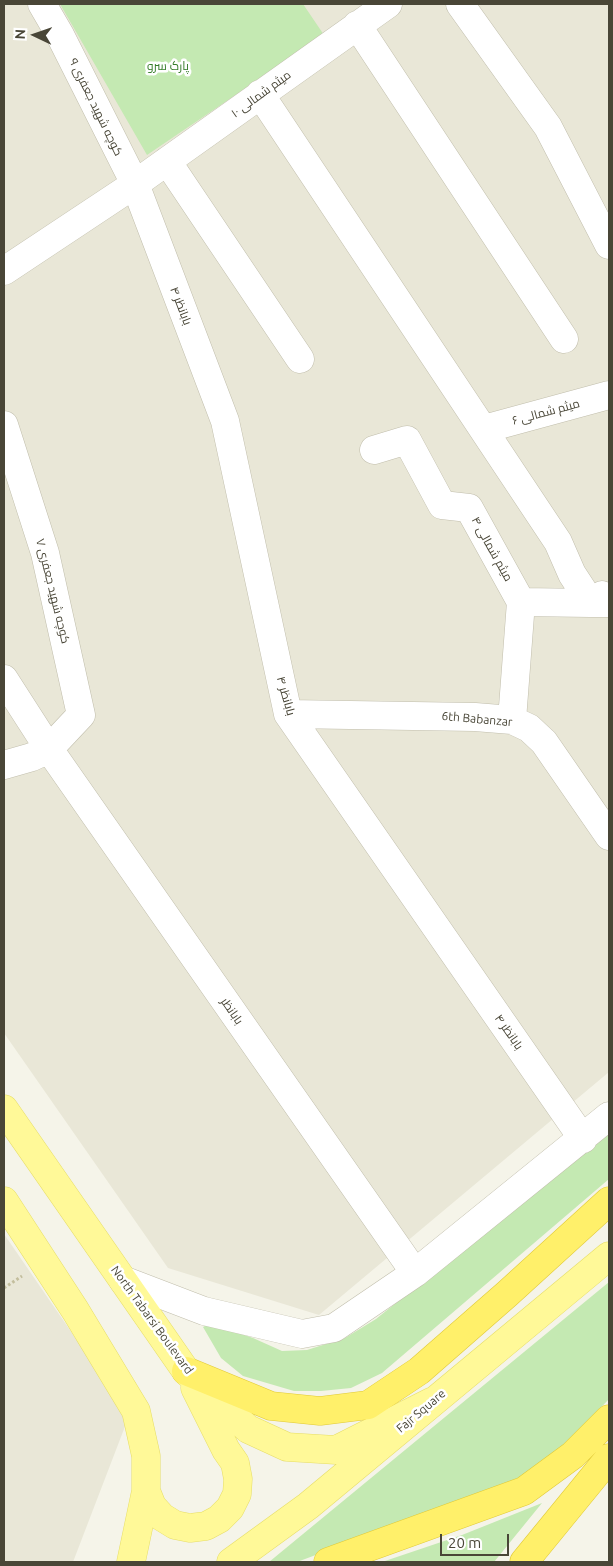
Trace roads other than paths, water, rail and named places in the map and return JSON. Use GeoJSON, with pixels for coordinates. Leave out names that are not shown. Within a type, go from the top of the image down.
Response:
{"type":"FeatureCollection","features":[{"type":"Feature","properties":{"kind":"highway"},"geometry":{"type":"LineString","coordinates":[[186,1371],[271,1406],[320,1411],[368,1405],[419,1371],[609,1202]]}},
{"type":"Feature","properties":{"kind":"highway"},"geometry":{"type":"LineString","coordinates":[[328,1562],[524,1491],[573,1455],[609,1419]]}},
{"type":"Feature","properties":{"kind":"highway"},"geometry":{"type":"LineString","coordinates":[[524,1562],[609,1458]]}},
{"type":"Feature","properties":{"kind":"main road","name":"North Tabarsi Boulevard"},"geometry":{"type":"LineString","coordinates":[[4,1109],[186,1371],[248,1429],[287,1447],[336,1450],[433,1401]]}},
{"type":"Feature","properties":{"kind":"main road"},"geometry":{"type":"LineString","coordinates":[[4,1201],[75,1310],[136,1411],[146,1456],[146,1491],[131,1562]]}},
{"type":"Feature","properties":{"kind":"main road","name":"Fajr Square"},"geometry":{"type":"LineString","coordinates":[[231,1562],[308,1506],[609,1256]]}},
{"type":"Feature","properties":{"kind":"main road"},"geometry":{"type":"LineString","coordinates":[[146,1491],[152,1506],[162,1517],[175,1525],[190,1528],[206,1526],[219,1519],[230,1508],[237,1494],[238,1479],[235,1463],[226,1450],[186,1371]]}},
{"type":"Feature","properties":{"kind":"street","name":"کوچه شهید جعفری ۹"},"geometry":{"type":"LineString","coordinates":[[42,4],[60,35],[134,184]]}},
{"type":"Feature","properties":{"kind":"street","name":"میثم شمالی ۱۰"},"geometry":{"type":"LineString","coordinates":[[4,271],[134,184],[388,4]]}},
{"type":"Feature","properties":{"kind":"street"},"geometry":{"type":"LineString","coordinates":[[460,4],[548,126],[609,246]]}},
{"type":"Feature","properties":{"kind":"street"},"geometry":{"type":"LineString","coordinates":[[357,25],[564,339]]}},
{"type":"Feature","properties":{"kind":"street"},"geometry":{"type":"LineString","coordinates":[[260,94],[558,542],[572,574],[603,599]]}},
{"type":"Feature","properties":{"kind":"street"},"geometry":{"type":"LineString","coordinates":[[167,161],[300,360]]}},
{"type":"Feature","properties":{"kind":"street","name":"بابانظر ۴"},"geometry":{"type":"LineString","coordinates":[[134,184],[224,422],[288,714],[583,1138]]}},
{"type":"Feature","properties":{"kind":"street","name":"میثم شمالی ۶"},"geometry":{"type":"LineString","coordinates":[[484,430],[609,395]]}},
{"type":"Feature","properties":{"kind":"street","name":"کوچه شهید جعفری ۷"},"geometry":{"type":"LineString","coordinates":[[4,425],[45,554],[82,715],[49,749]]}},
{"type":"Feature","properties":{"kind":"street","name":"میثم شمالی ۴"},"geometry":{"type":"LineString","coordinates":[[374,450],[408,440],[442,505],[469,508],[521,602]]}},
{"type":"Feature","properties":{"kind":"street"},"geometry":{"type":"LineString","coordinates":[[512,720],[521,602],[603,599]]}},
{"type":"Feature","properties":{"kind":"street","name":"بابانظر"},"geometry":{"type":"LineString","coordinates":[[4,679],[49,749],[415,1273]]}},
{"type":"Feature","properties":{"kind":"street","name":"6th Babanzar"},"geometry":{"type":"LineString","coordinates":[[288,714],[475,717],[512,720],[529,728],[544,742],[609,836]]}},
{"type":"Feature","properties":{"kind":"street"},"geometry":{"type":"LineString","coordinates":[[4,765],[32,757],[49,749]]}},
{"type":"Feature","properties":{"kind":"street"},"geometry":{"type":"LineString","coordinates":[[123,1280],[204,1311],[302,1334],[334,1328],[415,1273],[609,1116]]}},
{"type":"Feature","properties":{"kind":"park label","name":"پارک سرو"},"geometry":{"type":"Point","coordinates":[168,66]}}]}
